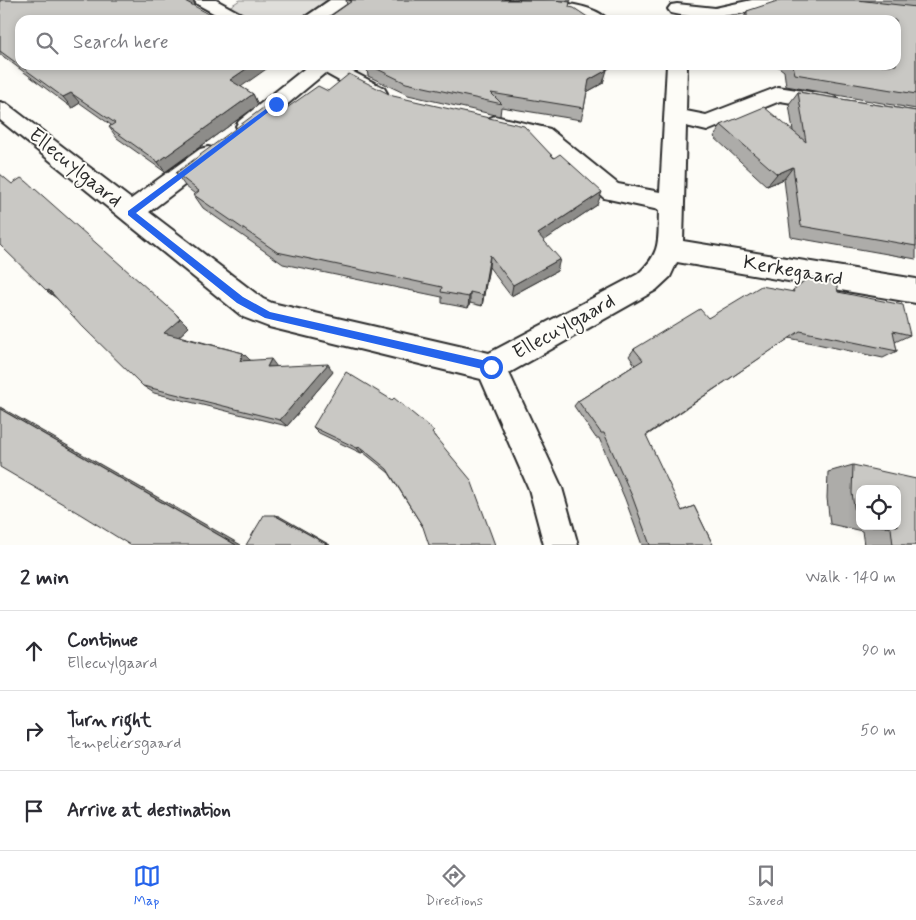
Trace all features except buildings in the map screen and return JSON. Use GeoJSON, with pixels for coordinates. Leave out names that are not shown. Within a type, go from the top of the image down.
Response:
{"type":"FeatureCollection","features":[{"type":"Feature","properties":{"kind":"street"},"geometry":{"type":"LineString","coordinates":[[318,15],[343,0]]}},
{"type":"Feature","properties":{"kind":"street"},"geometry":{"type":"LineString","coordinates":[[513,0],[583,10],[591,15]]}},
{"type":"Feature","properties":{"kind":"street"},"geometry":{"type":"LineString","coordinates":[[677,10],[715,13],[778,0]]}},
{"type":"Feature","properties":{"kind":"street"},"geometry":{"type":"LineString","coordinates":[[216,2],[233,15]]}},
{"type":"Feature","properties":{"kind":"street"},"geometry":{"type":"LineString","coordinates":[[130,213],[276,104],[318,70]]}},
{"type":"Feature","properties":{"kind":"street"},"geometry":{"type":"LineString","coordinates":[[334,70],[394,100]]}},
{"type":"Feature","properties":{"kind":"street","name":"Ellecuylgaard"},"geometry":{"type":"LineString","coordinates":[[0,109],[240,300],[268,315],[491,367],[647,282],[662,269],[670,250],[677,70]]}},
{"type":"Feature","properties":{"kind":"street"},"geometry":{"type":"LineString","coordinates":[[676,117],[707,123],[778,94],[847,105]]}},
{"type":"Feature","properties":{"kind":"street"},"geometry":{"type":"LineString","coordinates":[[476,120],[542,135],[612,192],[671,203]]}},
{"type":"Feature","properties":{"kind":"street","name":"Kerkegaard"},"geometry":{"type":"LineString","coordinates":[[670,250],[916,292]]}},
{"type":"Feature","properties":{"kind":"street"},"geometry":{"type":"LineString","coordinates":[[491,367],[545,488],[562,545]]}},
{"type":"Feature","properties":{"kind":"shaded area"},"geometry":{"type":"Polygon","coordinates":[[[240,0],[333,0],[308,15],[243,15],[229,7],[240,0]]]}},
{"type":"Feature","properties":{"kind":"route"},"geometry":{"type":"LineString","coordinates":[[276,104],[130,213],[240,300],[268,315],[491,367]]}}]}
